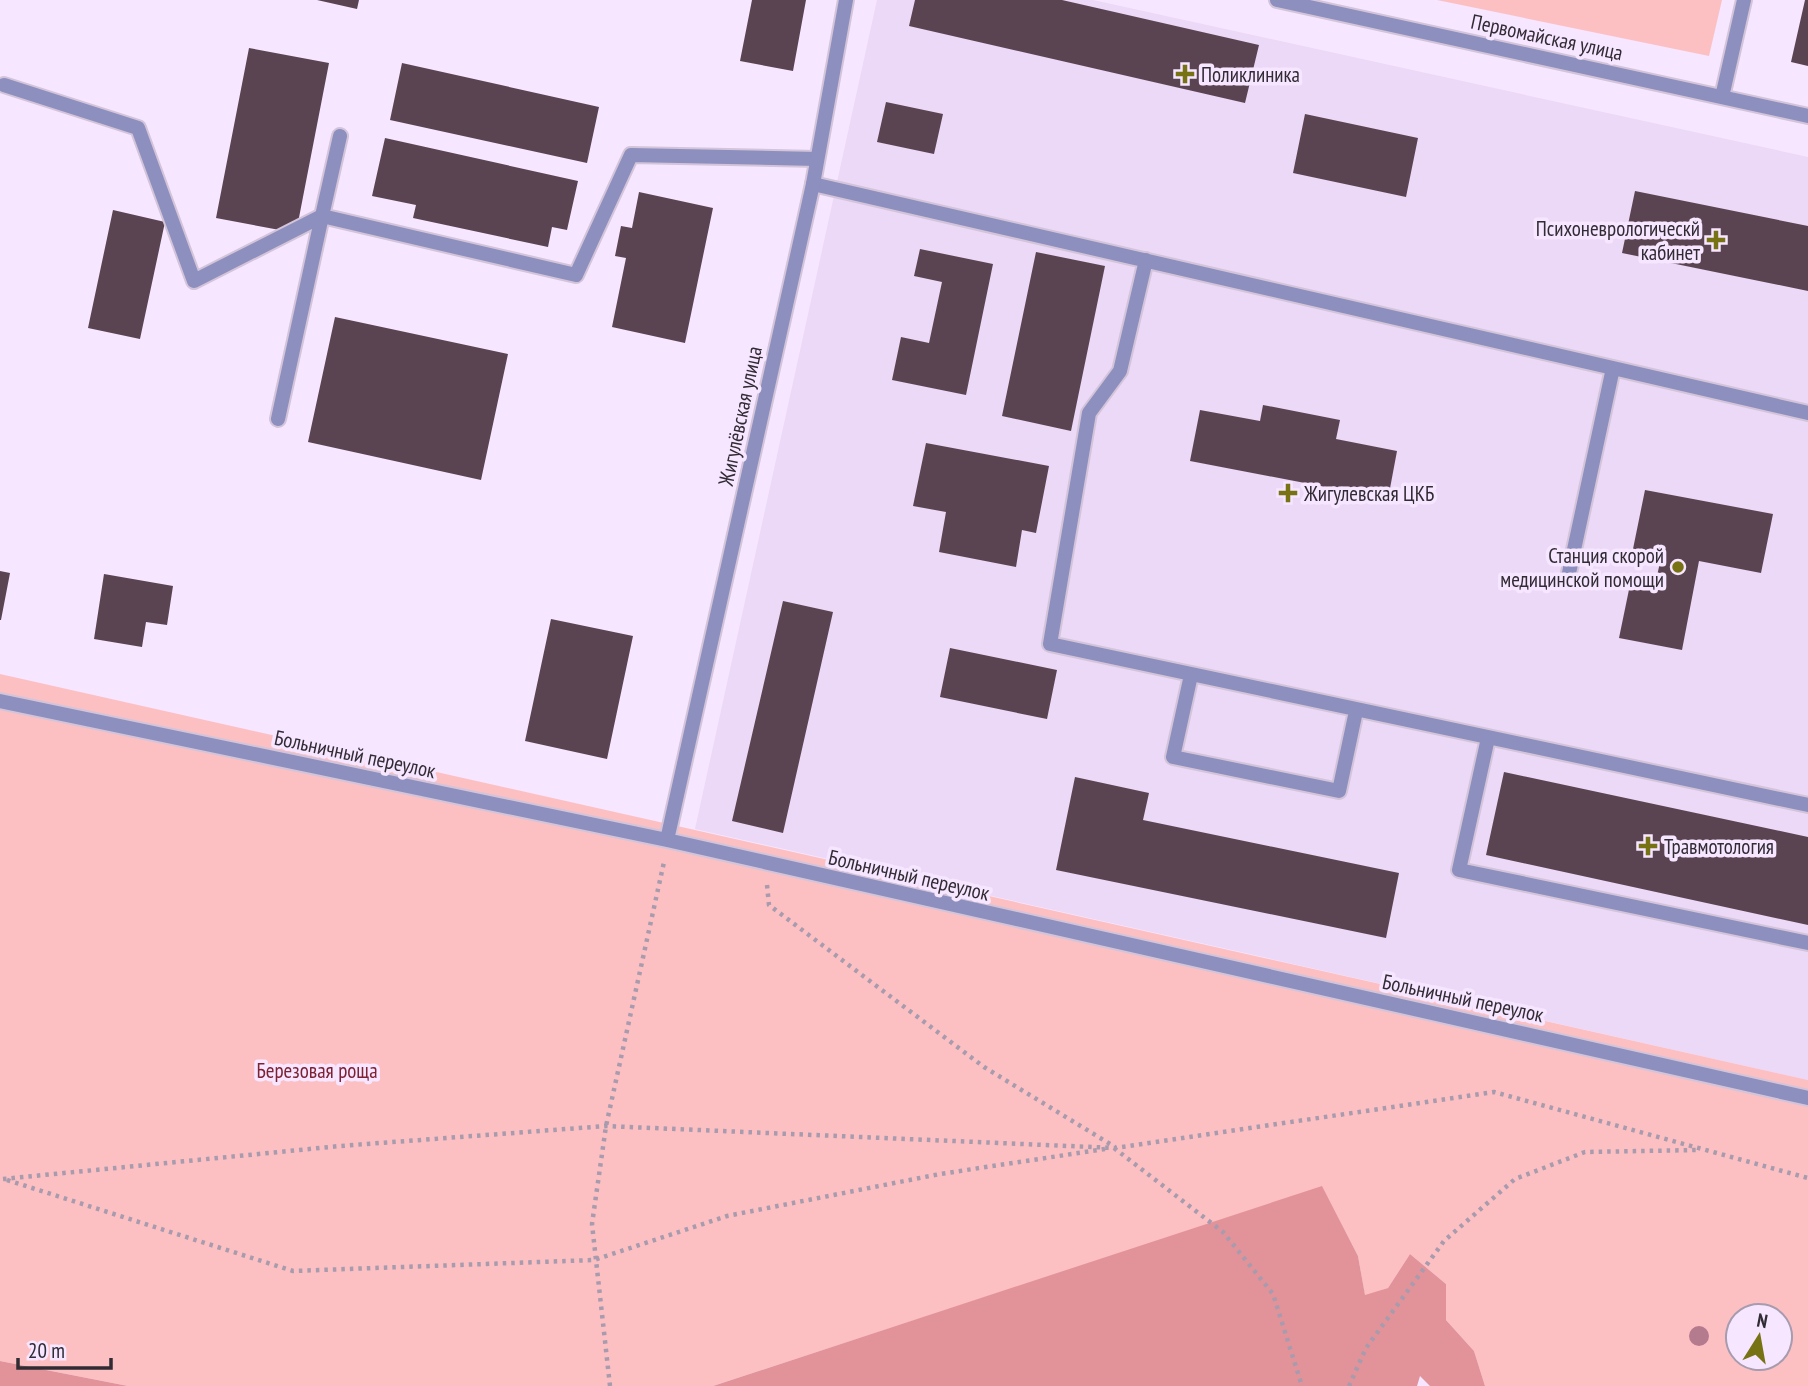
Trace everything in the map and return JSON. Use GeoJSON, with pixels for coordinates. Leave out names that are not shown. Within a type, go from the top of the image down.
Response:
{"type":"FeatureCollection","features":[{"type":"Feature","properties":{"kind":"street","name":"Жигулёвская улица"},"geometry":{"type":"LineString","coordinates":[[667,840],[813,184],[846,0]]}},
{"type":"Feature","properties":{"kind":"street","name":"Первомайская улица"},"geometry":{"type":"LineString","coordinates":[[1277,0],[1808,116]]}},
{"type":"Feature","properties":{"kind":"street"},"geometry":{"type":"LineString","coordinates":[[1722,97],[1744,0]]}},
{"type":"Feature","properties":{"kind":"street"},"geometry":{"type":"LineString","coordinates":[[4,85],[138,128],[194,281],[322,216],[576,275],[631,155],[817,159]]}},
{"type":"Feature","properties":{"kind":"street"},"geometry":{"type":"LineString","coordinates":[[278,419],[340,136]]}},
{"type":"Feature","properties":{"kind":"street"},"geometry":{"type":"LineString","coordinates":[[813,184],[1808,412]]}},
{"type":"Feature","properties":{"kind":"street"},"geometry":{"type":"LineString","coordinates":[[1146,260],[1120,371],[1089,413],[1050,644],[1808,805]]}},
{"type":"Feature","properties":{"kind":"street"},"geometry":{"type":"LineString","coordinates":[[1569,573],[1613,368]]}},
{"type":"Feature","properties":{"kind":"street"},"geometry":{"type":"LineString","coordinates":[[1191,675],[1173,758],[1339,791],[1356,711]]}},
{"type":"Feature","properties":{"kind":"street","name":"Больничный переулок"},"geometry":{"type":"LineString","coordinates":[[0,701],[667,840],[1808,1098]]}},
{"type":"Feature","properties":{"kind":"street"},"geometry":{"type":"LineString","coordinates":[[1488,738],[1459,870],[1808,943]]}},
{"type":"Feature","properties":{"kind":"path"},"geometry":{"type":"LineString","coordinates":[[765,864],[769,905],[984,1067],[1115,1148],[1223,1232],[1273,1294],[1301,1386]]}},
{"type":"Feature","properties":{"kind":"path"},"geometry":{"type":"LineString","coordinates":[[610,1386],[592,1224],[606,1126],[660,888]]}},
{"type":"Feature","properties":{"kind":"path"},"geometry":{"type":"LineString","coordinates":[[1,1179],[293,1271],[594,1260],[727,1216],[940,1174],[1494,1092],[1808,1178]]}},
{"type":"Feature","properties":{"kind":"path"},"geometry":{"type":"LineString","coordinates":[[1,1179],[340,1146],[606,1126],[1115,1148]]}},
{"type":"Feature","properties":{"kind":"path"},"geometry":{"type":"LineString","coordinates":[[1349,1386],[1366,1348],[1444,1241],[1515,1179],[1585,1152],[1707,1150]]}},
{"type":"Feature","properties":{"kind":"shaded area","name":"Жигулевская ЦКБ"},"geometry":{"type":"Polygon","coordinates":[[[877,0],[1093,0],[1808,157],[1808,1080],[695,829],[877,0]]]}},
{"type":"Feature","properties":{"kind":"shaded area"},"geometry":{"type":"Polygon","coordinates":[[[1322,1186],[1358,1256],[1365,1295],[1388,1288],[1410,1254],[1446,1284],[1446,1320],[1474,1351],[1485,1386],[1430,1386],[1420,1376],[1417,1386],[713,1386],[1322,1186]]]}},
{"type":"Feature","properties":{"kind":"shaded area"},"geometry":{"type":"Polygon","coordinates":[[[0,1361],[128,1386],[0,1386],[0,1361]]]}},
{"type":"Feature","properties":{"kind":"green space"},"geometry":{"type":"Polygon","coordinates":[[[1437,0],[1722,0],[1709,56],[1437,0]]]}},
{"type":"Feature","properties":{"kind":"green space","name":"Березовая роща"},"geometry":{"type":"Polygon","coordinates":[[[0,674],[1808,1080],[1808,1386],[1485,1386],[1474,1351],[1446,1320],[1446,1284],[1410,1254],[1388,1288],[1365,1296],[1358,1256],[1322,1187],[713,1386],[128,1386],[0,1361],[0,674]]]}},
{"type":"Feature","properties":{"kind":"building"},"geometry":{"type":"Polygon","coordinates":[[[317,0],[359,0],[357,9],[317,0]]]}},
{"type":"Feature","properties":{"kind":"building"},"geometry":{"type":"Polygon","coordinates":[[[752,0],[806,0],[793,71],[740,61],[752,0]]]}},
{"type":"Feature","properties":{"kind":"building","name":"Поликлиника"},"geometry":{"type":"Polygon","coordinates":[[[915,0],[1062,0],[1259,45],[1245,103],[909,26],[915,0]]]}},
{"type":"Feature","properties":{"kind":"building"},"geometry":{"type":"Polygon","coordinates":[[[1805,0],[1808,0],[1808,66],[1791,62],[1805,0]]]}},
{"type":"Feature","properties":{"kind":"building"},"geometry":{"type":"Polygon","coordinates":[[[249,48],[329,63],[296,233],[216,218],[249,48]]]}},
{"type":"Feature","properties":{"kind":"building"},"geometry":{"type":"Polygon","coordinates":[[[402,63],[599,107],[587,163],[390,120],[402,63]]]}},
{"type":"Feature","properties":{"kind":"building"},"geometry":{"type":"Polygon","coordinates":[[[886,102],[943,114],[934,154],[877,142],[886,102]]]}},
{"type":"Feature","properties":{"kind":"building"},"geometry":{"type":"Polygon","coordinates":[[[1305,114],[1418,138],[1406,197],[1293,173],[1305,114]]]}},
{"type":"Feature","properties":{"kind":"building"},"geometry":{"type":"Polygon","coordinates":[[[385,138],[578,181],[567,230],[552,227],[548,247],[413,218],[416,205],[372,196],[385,138]]]}},
{"type":"Feature","properties":{"kind":"building","name":"Психоневрологическй кабинет"},"geometry":{"type":"Polygon","coordinates":[[[1635,191],[1808,226],[1808,291],[1622,253],[1635,191]]]}},
{"type":"Feature","properties":{"kind":"building"},"geometry":{"type":"Polygon","coordinates":[[[639,192],[713,208],[685,343],[612,327],[626,258],[615,256],[621,226],[632,228],[639,192]]]}},
{"type":"Feature","properties":{"kind":"building"},"geometry":{"type":"Polygon","coordinates":[[[113,210],[165,222],[140,339],[88,328],[113,210]]]}},
{"type":"Feature","properties":{"kind":"building"},"geometry":{"type":"Polygon","coordinates":[[[920,249],[993,264],[966,395],[892,380],[901,337],[929,343],[942,282],[914,276],[920,249]]]}},
{"type":"Feature","properties":{"kind":"building"},"geometry":{"type":"Polygon","coordinates":[[[1036,252],[1105,266],[1071,431],[1002,416],[1036,252]]]}},
{"type":"Feature","properties":{"kind":"building"},"geometry":{"type":"Polygon","coordinates":[[[335,317],[508,354],[481,480],[308,442],[335,317]]]}},
{"type":"Feature","properties":{"kind":"building"},"geometry":{"type":"Polygon","coordinates":[[[1263,405],[1340,420],[1336,439],[1397,451],[1388,499],[1190,461],[1200,410],[1260,421],[1263,405]]]}},
{"type":"Feature","properties":{"kind":"building"},"geometry":{"type":"Polygon","coordinates":[[[926,443],[1049,466],[1036,533],[1022,530],[1016,567],[939,552],[946,512],[913,506],[926,443]]]}},
{"type":"Feature","properties":{"kind":"building","name":"Станция скорой медицинской помощи"},"geometry":{"type":"Polygon","coordinates":[[[1645,490],[1773,514],[1761,573],[1699,561],[1682,650],[1619,638],[1632,575],[1656,580],[1662,554],[1633,549],[1645,490]]]}},
{"type":"Feature","properties":{"kind":"building"},"geometry":{"type":"Polygon","coordinates":[[[0,571],[10,573],[1,620],[0,620],[0,571]]]}},
{"type":"Feature","properties":{"kind":"building"},"geometry":{"type":"Polygon","coordinates":[[[104,574],[173,586],[167,625],[146,622],[142,647],[94,639],[104,574]]]}},
{"type":"Feature","properties":{"kind":"building"},"geometry":{"type":"Polygon","coordinates":[[[783,601],[833,612],[783,833],[732,821],[783,601]]]}},
{"type":"Feature","properties":{"kind":"building"},"geometry":{"type":"Polygon","coordinates":[[[551,619],[633,636],[607,759],[525,741],[551,619]]]}},
{"type":"Feature","properties":{"kind":"building"},"geometry":{"type":"Polygon","coordinates":[[[950,648],[1057,670],[1047,719],[940,697],[950,648]]]}},
{"type":"Feature","properties":{"kind":"building","name":"Травмотология"},"geometry":{"type":"Polygon","coordinates":[[[1504,772],[1808,837],[1808,925],[1486,855],[1504,772]]]}},
{"type":"Feature","properties":{"kind":"building"},"geometry":{"type":"Polygon","coordinates":[[[1075,777],[1149,793],[1143,820],[1399,873],[1386,938],[1056,870],[1075,777]]]}},
{"type":"Feature","properties":{"kind":"place","name":"Поликлиника"},"geometry":{"type":"Point","coordinates":[1185,74]}},
{"type":"Feature","properties":{"kind":"place","name":"Психоневрологическй кабинет"},"geometry":{"type":"Point","coordinates":[1716,240]}},
{"type":"Feature","properties":{"kind":"place","name":"Жигулевская ЦКБ"},"geometry":{"type":"Point","coordinates":[1288,493]}},
{"type":"Feature","properties":{"kind":"place","name":"Станция скорой медицинской помощи"},"geometry":{"type":"Point","coordinates":[1678,567]}},
{"type":"Feature","properties":{"kind":"place","name":"Травмотология"},"geometry":{"type":"Point","coordinates":[1648,846]}}]}
